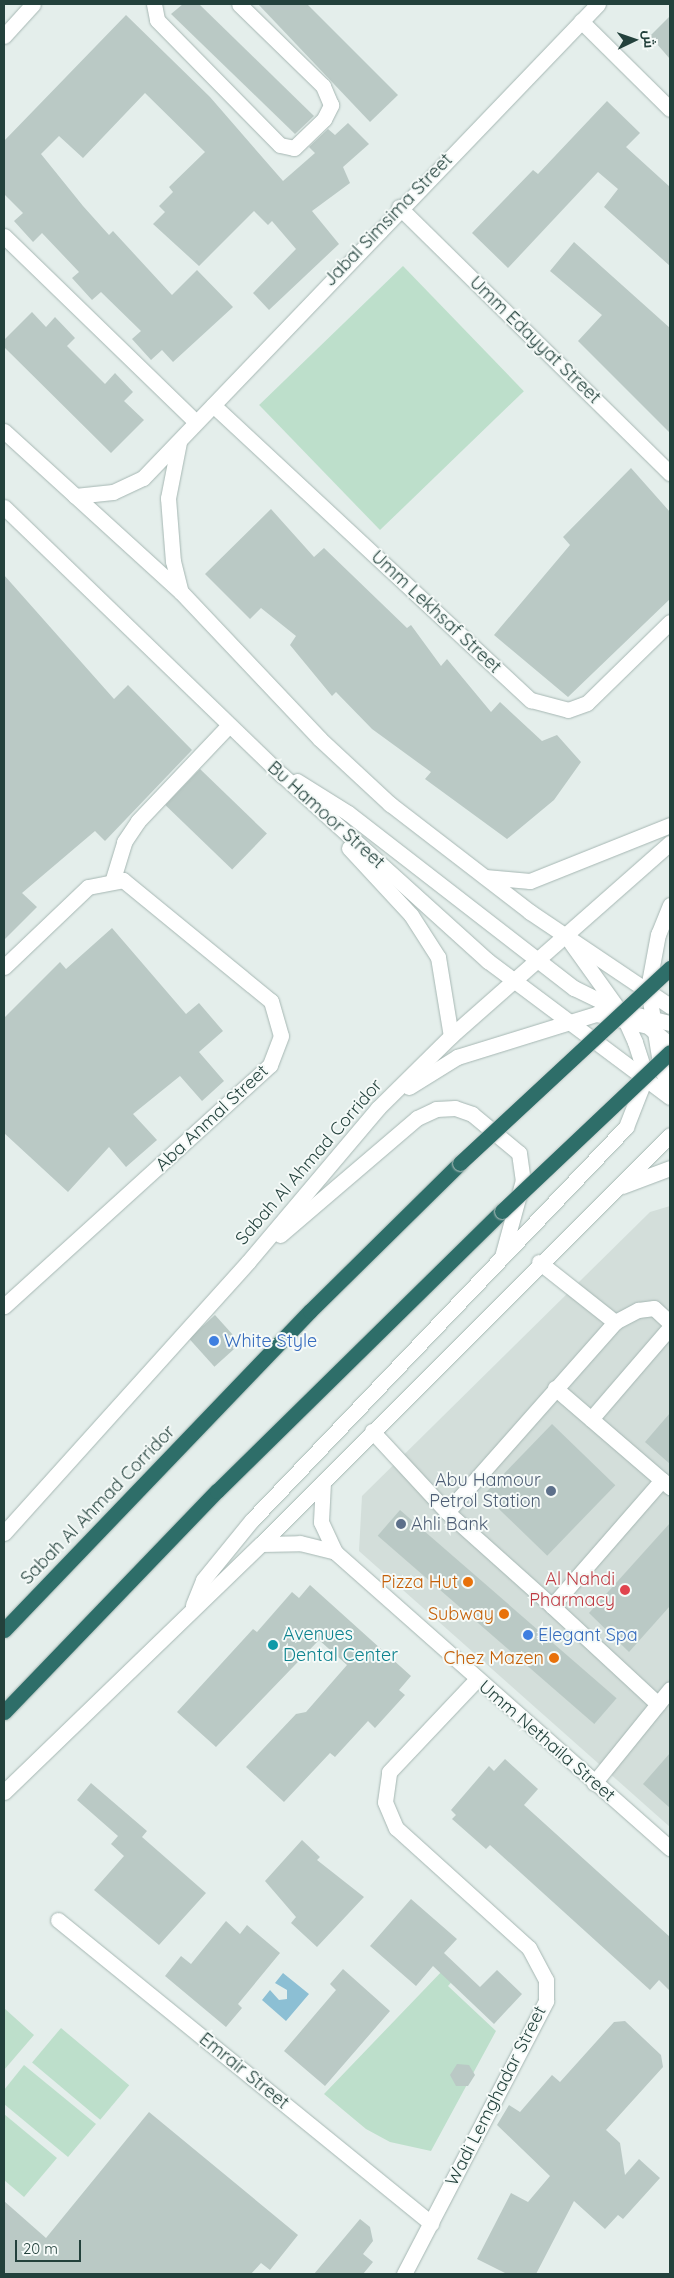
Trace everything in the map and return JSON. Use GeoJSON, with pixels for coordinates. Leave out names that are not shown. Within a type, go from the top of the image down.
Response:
{"type":"FeatureCollection","features":[{"type":"Feature","properties":{"kind":"highway","name":"Sabah Al Ahmad Corridor"},"geometry":{"type":"LineString","coordinates":[[4,1630],[310,1311],[460,1164],[670,968]]}},
{"type":"Feature","properties":{"kind":"highway"},"geometry":{"type":"LineString","coordinates":[[4,1712],[217,1491],[502,1211],[670,1052]]}},
{"type":"Feature","properties":{"kind":"street"},"geometry":{"type":"LineString","coordinates":[[4,36],[33,4]]}},
{"type":"Feature","properties":{"kind":"street"},"geometry":{"type":"LineString","coordinates":[[154,4],[157,20],[280,145],[294,148],[324,119],[331,105],[323,86],[239,4]]}},
{"type":"Feature","properties":{"kind":"street","name":"Jabal Simsima Street"},"geometry":{"type":"LineString","coordinates":[[75,496],[129,488],[180,439],[399,207],[598,4]]}},
{"type":"Feature","properties":{"kind":"street"},"geometry":{"type":"LineString","coordinates":[[581,21],[670,109]]}},
{"type":"Feature","properties":{"kind":"street","name":"Umm Edayyat Street"},"geometry":{"type":"LineString","coordinates":[[399,207],[670,472]]}},
{"type":"Feature","properties":{"kind":"street"},"geometry":{"type":"LineString","coordinates":[[4,236],[196,422]]}},
{"type":"Feature","properties":{"kind":"street","name":"Umm Lekhsaf Street"},"geometry":{"type":"LineString","coordinates":[[212,405],[537,702],[568,710],[587,703],[670,622]]}},
{"type":"Feature","properties":{"kind":"street"},"geometry":{"type":"LineString","coordinates":[[4,431],[181,592],[320,739],[481,876],[565,935],[648,988],[670,1006]]}},
{"type":"Feature","properties":{"kind":"street","name":"Jabal Simsima Street"},"geometry":{"type":"LineString","coordinates":[[180,439],[169,473],[168,498],[173,561],[181,592]]}},
{"type":"Feature","properties":{"kind":"street","name":"Bu Hamoor Street"},"geometry":{"type":"LineString","coordinates":[[4,507],[282,775],[516,983],[646,1076],[670,1098]]}},
{"type":"Feature","properties":{"kind":"street"},"geometry":{"type":"LineString","coordinates":[[4,967],[88,887],[113,879],[124,842],[138,821],[229,725]]}},
{"type":"Feature","properties":{"kind":"street"},"geometry":{"type":"LineString","coordinates":[[282,775],[333,802],[537,962],[588,997],[623,1014],[653,1025],[670,1023]]}},
{"type":"Feature","properties":{"kind":"street"},"geometry":{"type":"LineString","coordinates":[[282,775],[428,939],[443,975],[451,1036]]}},
{"type":"Feature","properties":{"kind":"street"},"geometry":{"type":"LineString","coordinates":[[481,876],[530,880],[670,825]]}},
{"type":"Feature","properties":{"kind":"street","name":"Sabah Al Ahmad Corridor"},"geometry":{"type":"LineString","coordinates":[[4,1533],[248,1262],[378,1108],[451,1036],[516,983],[565,935],[670,843]]}},
{"type":"Feature","properties":{"kind":"street","name":"Aba Anmal Street"},"geometry":{"type":"LineString","coordinates":[[4,1306],[270,1065],[278,1051],[279,1019],[271,1001],[135,884],[113,879]]}},
{"type":"Feature","properties":{"kind":"street"},"geometry":{"type":"LineString","coordinates":[[670,905],[658,934],[648,988],[661,1069],[670,1087]]}},
{"type":"Feature","properties":{"kind":"street"},"geometry":{"type":"LineString","coordinates":[[192,1609],[203,1580],[252,1520],[626,1127],[646,1076],[623,1014],[565,935]]}},
{"type":"Feature","properties":{"kind":"street"},"geometry":{"type":"LineString","coordinates":[[378,1108],[457,1057],[568,1021],[596,1014],[623,1014]]}},
{"type":"Feature","properties":{"kind":"street"},"geometry":{"type":"LineString","coordinates":[[653,1025],[670,1045]]}},
{"type":"Feature","properties":{"kind":"street"},"geometry":{"type":"LineString","coordinates":[[248,1262],[417,1118],[436,1109],[454,1108],[472,1114],[519,1153],[523,1180],[502,1258]]}},
{"type":"Feature","properties":{"kind":"street"},"geometry":{"type":"LineString","coordinates":[[4,1792],[261,1544],[539,1262],[670,1135]]}},
{"type":"Feature","properties":{"kind":"street"},"geometry":{"type":"LineString","coordinates":[[612,1191],[670,1168]]}},
{"type":"Feature","properties":{"kind":"street"},"geometry":{"type":"LineString","coordinates":[[539,1262],[616,1322]]}},
{"type":"Feature","properties":{"kind":"street"},"geometry":{"type":"LineString","coordinates":[[447,1512],[555,1388],[616,1322],[638,1310],[654,1308],[670,1322]]}},
{"type":"Feature","properties":{"kind":"street"},"geometry":{"type":"LineString","coordinates":[[591,1419],[670,1326]]}},
{"type":"Feature","properties":{"kind":"street"},"geometry":{"type":"LineString","coordinates":[[552,1606],[666,1484],[555,1388]]}},
{"type":"Feature","properties":{"kind":"street"},"geometry":{"type":"LineString","coordinates":[[372,1431],[447,1512],[658,1704]]}},
{"type":"Feature","properties":{"kind":"street","name":"Umm Nethaila Street"},"geometry":{"type":"LineString","coordinates":[[323,1482],[321,1522],[335,1552],[476,1680],[670,1848]]}},
{"type":"Feature","properties":{"kind":"street","name":"Umm Nethaila Street"},"geometry":{"type":"LineString","coordinates":[[261,1544],[300,1544],[335,1552]]}},
{"type":"Feature","properties":{"kind":"street","name":"Wadi Lemghadar Street"},"geometry":{"type":"LineString","coordinates":[[404,2274],[546,2000],[546,1980],[530,1948],[396,1828],[385,1802],[389,1772],[476,1680]]}},
{"type":"Feature","properties":{"kind":"street"},"geometry":{"type":"LineString","coordinates":[[594,1783],[670,1689]]}},
{"type":"Feature","properties":{"kind":"street","name":"Emrair Street"},"geometry":{"type":"LineString","coordinates":[[58,1920],[431,2223]]}},
{"type":"Feature","properties":{"kind":"shaded area"},"geometry":{"type":"Polygon","coordinates":[[[670,1206],[670,1827],[359,1551],[362,1496],[650,1212],[670,1206]]]}},
{"type":"Feature","properties":{"kind":"green space"},"geometry":{"type":"Polygon","coordinates":[[[403,266],[524,391],[380,530],[259,405],[403,266]]]}},
{"type":"Feature","properties":{"kind":"green space"},"geometry":{"type":"Polygon","coordinates":[[[445,1968],[456,1977],[448,1986],[496,2031],[431,2151],[390,2142],[366,2129],[324,2094],[445,1968]]]}},
{"type":"Feature","properties":{"kind":"green space"},"geometry":{"type":"Polygon","coordinates":[[[4,2008],[34,2035],[4,2070],[4,2008]]]}},
{"type":"Feature","properties":{"kind":"green space"},"geometry":{"type":"Polygon","coordinates":[[[61,2028],[129,2085],[100,2120],[32,2062],[61,2028]]]}},
{"type":"Feature","properties":{"kind":"green space"},"geometry":{"type":"Polygon","coordinates":[[[24,2065],[96,2124],[68,2157],[4,2104],[4,2090],[24,2065]]]}},
{"type":"Feature","properties":{"kind":"green space"},"geometry":{"type":"Polygon","coordinates":[[[4,2114],[57,2158],[24,2197],[4,2180],[4,2114]]]}},
{"type":"Feature","properties":{"kind":"water"},"geometry":{"type":"Polygon","coordinates":[[[283,1973],[309,1994],[286,2021],[262,2000],[270,1990],[279,2000],[287,1999],[287,1990],[275,1983],[283,1973]]]}},
{"type":"Feature","properties":{"kind":"building"},"geometry":{"type":"Polygon","coordinates":[[[183,4],[199,4],[314,116],[295,134],[171,14],[183,4]]]}},
{"type":"Feature","properties":{"kind":"building"},"geometry":{"type":"Polygon","coordinates":[[[258,4],[307,4],[398,95],[370,122],[258,4]]]}},
{"type":"Feature","properties":{"kind":"building"},"geometry":{"type":"Polygon","coordinates":[[[126,15],[210,97],[283,181],[315,153],[309,147],[328,129],[335,135],[348,123],[369,144],[343,167],[350,183],[312,211],[339,244],[269,310],[253,293],[296,249],[272,221],[268,225],[254,211],[199,266],[153,224],[165,212],[159,206],[173,192],[169,187],[205,152],[145,93],[83,158],[59,136],[41,154],[109,235],[113,231],[172,295],[197,270],[233,307],[173,362],[162,350],[151,360],[132,339],[141,331],[101,292],[92,300],[72,278],[79,272],[42,233],[33,242],[14,221],[23,213],[4,194],[4,141],[126,15]]]}},
{"type":"Feature","properties":{"kind":"building"},"geometry":{"type":"Polygon","coordinates":[[[670,16],[670,59],[650,36],[670,16]]]}},
{"type":"Feature","properties":{"kind":"building"},"geometry":{"type":"Polygon","coordinates":[[[607,101],[640,133],[626,147],[670,187],[670,266],[604,207],[618,189],[598,172],[508,268],[472,233],[533,170],[538,174],[607,101]]]}},
{"type":"Feature","properties":{"kind":"building"},"geometry":{"type":"Polygon","coordinates":[[[574,242],[670,328],[670,433],[578,341],[602,315],[550,271],[574,242]]]}},
{"type":"Feature","properties":{"kind":"building"},"geometry":{"type":"Polygon","coordinates":[[[32,312],[46,327],[55,317],[75,338],[67,346],[105,384],[115,373],[133,392],[124,401],[144,420],[111,453],[4,347],[4,340],[32,312]]]}},
{"type":"Feature","properties":{"kind":"building"},"geometry":{"type":"Polygon","coordinates":[[[631,468],[670,512],[670,599],[568,697],[494,635],[570,545],[563,537],[631,468]]]}},
{"type":"Feature","properties":{"kind":"building"},"geometry":{"type":"Polygon","coordinates":[[[271,509],[314,557],[324,548],[407,628],[411,625],[441,666],[447,659],[491,712],[500,702],[542,741],[557,735],[581,762],[554,800],[507,839],[425,779],[431,772],[372,729],[336,692],[332,696],[290,645],[296,636],[261,608],[250,619],[205,574],[271,509]]]}},
{"type":"Feature","properties":{"kind":"building"},"geometry":{"type":"Polygon","coordinates":[[[4,575],[114,699],[128,685],[192,750],[105,841],[95,831],[22,893],[37,907],[4,940],[4,575]]]}},
{"type":"Feature","properties":{"kind":"building"},"geometry":{"type":"Polygon","coordinates":[[[200,769],[267,834],[232,870],[165,805],[200,769]]]}},
{"type":"Feature","properties":{"kind":"building"},"geometry":{"type":"Polygon","coordinates":[[[112,928],[186,1014],[199,1003],[223,1031],[199,1052],[224,1081],[202,1101],[180,1076],[133,1114],[157,1140],[126,1167],[109,1147],[68,1192],[4,1133],[4,1018],[60,962],[66,969],[112,928]]]}},
{"type":"Feature","properties":{"kind":"building","name":"White Style"},"geometry":{"type":"Polygon","coordinates":[[[215,1315],[240,1343],[214,1367],[189,1338],[215,1315]]]}},
{"type":"Feature","properties":{"kind":"building"},"geometry":{"type":"Polygon","coordinates":[[[670,1413],[670,1464],[645,1442],[670,1413]]]}},
{"type":"Feature","properties":{"kind":"building","name":"Abu Hamour Petrol Station"},"geometry":{"type":"Polygon","coordinates":[[[552,1424],[615,1485],[547,1556],[484,1494],[552,1424]]]}},
{"type":"Feature","properties":{"kind":"building"},"geometry":{"type":"Polygon","coordinates":[[[400,1510],[617,1698],[594,1724],[378,1536],[400,1510]]]}},
{"type":"Feature","properties":{"kind":"building"},"geometry":{"type":"Polygon","coordinates":[[[670,1523],[670,1606],[629,1652],[589,1613],[670,1523]]]}},
{"type":"Feature","properties":{"kind":"building"},"geometry":{"type":"Polygon","coordinates":[[[310,1585],[411,1676],[399,1690],[405,1695],[375,1728],[368,1721],[335,1757],[330,1753],[284,1802],[246,1767],[296,1714],[306,1712],[347,1665],[319,1640],[216,1747],[177,1712],[253,1629],[257,1632],[292,1592],[299,1598],[310,1585]]]}},
{"type":"Feature","properties":{"kind":"building"},"geometry":{"type":"Polygon","coordinates":[[[670,1753],[670,1808],[643,1784],[670,1753]]]}},
{"type":"Feature","properties":{"kind":"building"},"geometry":{"type":"Polygon","coordinates":[[[505,1759],[538,1789],[524,1805],[670,1937],[670,1991],[659,1980],[650,1990],[490,1845],[486,1849],[452,1819],[456,1815],[451,1810],[489,1766],[494,1771],[505,1759]]]}},
{"type":"Feature","properties":{"kind":"building"},"geometry":{"type":"Polygon","coordinates":[[[91,1783],[147,1831],[142,1837],[206,1893],[159,1945],[94,1890],[124,1856],[111,1844],[118,1836],[77,1800],[91,1783]]]}},
{"type":"Feature","properties":{"kind":"building"},"geometry":{"type":"Polygon","coordinates":[[[302,1840],[320,1857],[317,1860],[364,1897],[317,1947],[291,1923],[296,1917],[265,1881],[302,1840]]]}},
{"type":"Feature","properties":{"kind":"building"},"geometry":{"type":"Polygon","coordinates":[[[411,1899],[457,1939],[444,1953],[480,1987],[497,1970],[522,1994],[494,2024],[433,1966],[416,1986],[370,1946],[411,1899]]]}},
{"type":"Feature","properties":{"kind":"building"},"geometry":{"type":"Polygon","coordinates":[[[226,1921],[240,1934],[247,1925],[280,1953],[238,2004],[242,2008],[226,2027],[165,1976],[181,1956],[191,1964],[226,1921]]]}},
{"type":"Feature","properties":{"kind":"building"},"geometry":{"type":"Polygon","coordinates":[[[343,1969],[390,2011],[325,2086],[284,2051],[336,1990],[330,1984],[343,1969]]]}},
{"type":"Feature","properties":{"kind":"building"},"geometry":{"type":"Polygon","coordinates":[[[625,2021],[661,2055],[663,2067],[606,2130],[620,2143],[625,2175],[639,2159],[660,2178],[623,2219],[618,2215],[605,2229],[574,2201],[536,2274],[507,2274],[477,2259],[511,2193],[528,2202],[550,2176],[497,2125],[509,2105],[520,2112],[552,2075],[560,2082],[614,2022],[625,2021]]]}},
{"type":"Feature","properties":{"kind":"building"},"geometry":{"type":"Polygon","coordinates":[[[457,2064],[469,2065],[475,2075],[468,2086],[456,2086],[450,2075],[457,2064]]]}},
{"type":"Feature","properties":{"kind":"building"},"geometry":{"type":"Polygon","coordinates":[[[149,2112],[298,2235],[270,2270],[261,2263],[251,2274],[4,2274],[4,2201],[46,2238],[149,2112]]]}},
{"type":"Feature","properties":{"kind":"building"},"geometry":{"type":"Polygon","coordinates":[[[360,2219],[370,2227],[373,2241],[363,2254],[373,2262],[363,2274],[314,2274],[360,2219]]]}},
{"type":"Feature","properties":{"kind":"place","name":"White Style"},"geometry":{"type":"Point","coordinates":[214,1341]}},
{"type":"Feature","properties":{"kind":"place","name":"Abu Hamour Petrol Station"},"geometry":{"type":"Point","coordinates":[551,1491]}},
{"type":"Feature","properties":{"kind":"place","name":"Ahli Bank"},"geometry":{"type":"Point","coordinates":[401,1524]}},
{"type":"Feature","properties":{"kind":"place","name":"Pizza Hut"},"geometry":{"type":"Point","coordinates":[468,1582]}},
{"type":"Feature","properties":{"kind":"place","name":"Al Nahdi Pharmacy"},"geometry":{"type":"Point","coordinates":[625,1590]}},
{"type":"Feature","properties":{"kind":"place","name":"Subway"},"geometry":{"type":"Point","coordinates":[504,1614]}},
{"type":"Feature","properties":{"kind":"place","name":"Elegant Spa"},"geometry":{"type":"Point","coordinates":[528,1635]}},
{"type":"Feature","properties":{"kind":"place","name":"Avenues Dental Center"},"geometry":{"type":"Point","coordinates":[273,1645]}},
{"type":"Feature","properties":{"kind":"place","name":"Chez Mazen"},"geometry":{"type":"Point","coordinates":[554,1658]}}]}
